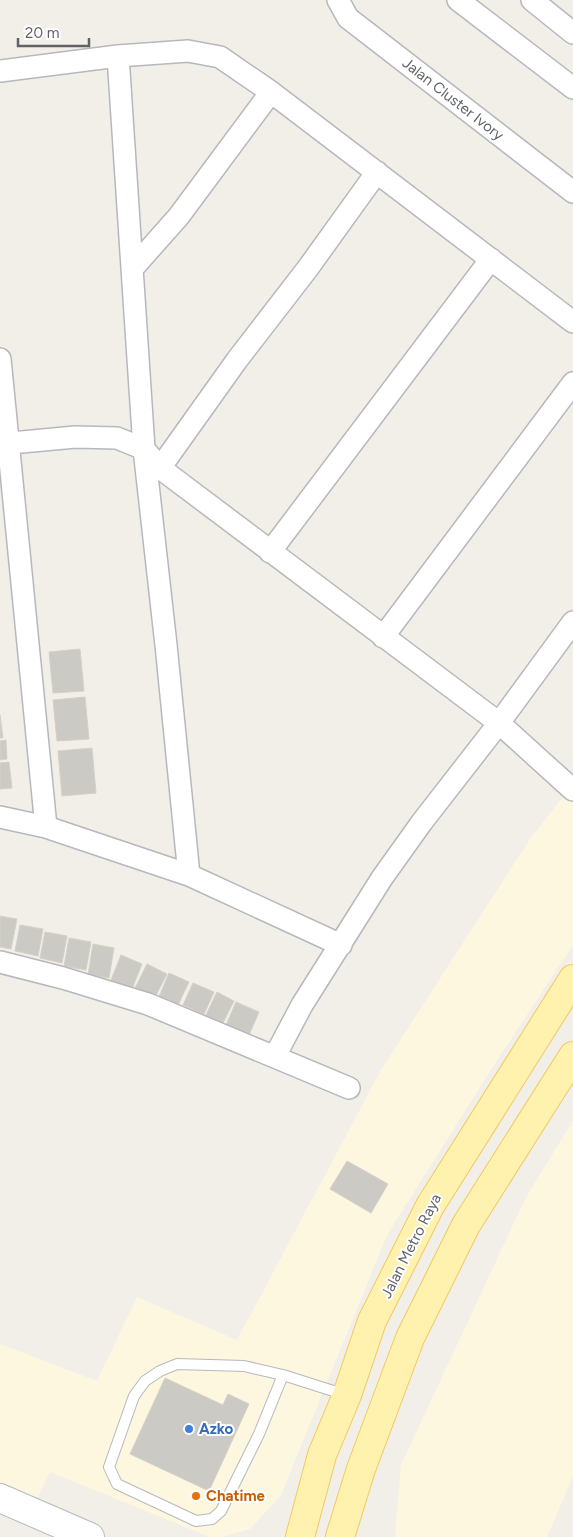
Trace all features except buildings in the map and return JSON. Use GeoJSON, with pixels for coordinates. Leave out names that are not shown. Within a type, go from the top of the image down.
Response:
{"type":"FeatureCollection","features":[{"type":"Feature","properties":{"kind":"main road","name":"Jalan Metro Raya"},"geometry":{"type":"LineString","coordinates":[[300,1537],[322,1455],[347,1395],[372,1321],[430,1206],[573,979]]}},
{"type":"Feature","properties":{"kind":"main road"},"geometry":{"type":"LineString","coordinates":[[340,1537],[361,1469],[410,1338],[466,1225],[573,1056]]}},
{"type":"Feature","properties":{"kind":"street","name":"Jalan Cluster Ivory"},"geometry":{"type":"LineString","coordinates":[[338,0],[348,18],[573,192]]}},
{"type":"Feature","properties":{"kind":"street"},"geometry":{"type":"LineString","coordinates":[[458,0],[573,88]]}},
{"type":"Feature","properties":{"kind":"street"},"geometry":{"type":"LineString","coordinates":[[532,0],[573,33]]}},
{"type":"Feature","properties":{"kind":"street"},"geometry":{"type":"LineString","coordinates":[[0,71],[118,56],[188,51],[220,57],[271,92],[573,322]]}},
{"type":"Feature","properties":{"kind":"street"},"geometry":{"type":"LineString","coordinates":[[118,56],[144,449],[189,875]]}},
{"type":"Feature","properties":{"kind":"street"},"geometry":{"type":"LineString","coordinates":[[132,269],[179,216],[271,92]]}},
{"type":"Feature","properties":{"kind":"street"},"geometry":{"type":"LineString","coordinates":[[160,468],[237,360],[308,268],[377,172]]}},
{"type":"Feature","properties":{"kind":"street"},"geometry":{"type":"LineString","coordinates":[[270,552],[491,259]]}},
{"type":"Feature","properties":{"kind":"street"},"geometry":{"type":"LineString","coordinates":[[0,359],[5,444],[46,827]]}},
{"type":"Feature","properties":{"kind":"street"},"geometry":{"type":"LineString","coordinates":[[383,637],[573,383]]}},
{"type":"Feature","properties":{"kind":"street"},"geometry":{"type":"LineString","coordinates":[[5,444],[75,437],[98,437],[117,438],[144,449],[160,468],[499,723],[573,790]]}},
{"type":"Feature","properties":{"kind":"street"},"geometry":{"type":"LineString","coordinates":[[275,1056],[302,1005],[382,878],[573,622]]}},
{"type":"Feature","properties":{"kind":"street"},"geometry":{"type":"LineString","coordinates":[[0,817],[46,827],[189,875],[341,945]]}},
{"type":"Feature","properties":{"kind":"street"},"geometry":{"type":"LineString","coordinates":[[0,962],[63,978],[148,1004],[349,1088]]}},
{"type":"Feature","properties":{"kind":"street"},"geometry":{"type":"LineString","coordinates":[[0,1498],[90,1537]]}},
{"type":"Feature","properties":{"kind":"lane"},"geometry":{"type":"LineString","coordinates":[[283,1375],[259,1434],[221,1510],[212,1519],[196,1521],[116,1484],[109,1467],[134,1396],[145,1381],[160,1371],[177,1364],[244,1366],[283,1375],[347,1395]]}},
{"type":"Feature","properties":{"kind":"shaded area"},"geometry":{"type":"Polygon","coordinates":[[[573,784],[573,945],[490,1071],[387,1235],[281,1495],[250,1529],[221,1537],[210,1537],[50,1472],[37,1498],[0,1484],[0,1344],[97,1381],[137,1297],[237,1340],[381,1070],[530,839],[573,784]]]}},
{"type":"Feature","properties":{"kind":"shaded area"},"geometry":{"type":"Polygon","coordinates":[[[573,1121],[573,1476],[547,1537],[395,1537],[401,1465],[526,1197],[573,1121]]]}},
{"type":"Feature","properties":{"kind":"place","name":"Azko"},"geometry":{"type":"Point","coordinates":[189,1429]}},
{"type":"Feature","properties":{"kind":"place","name":"Chatime"},"geometry":{"type":"Point","coordinates":[196,1496]}}]}
